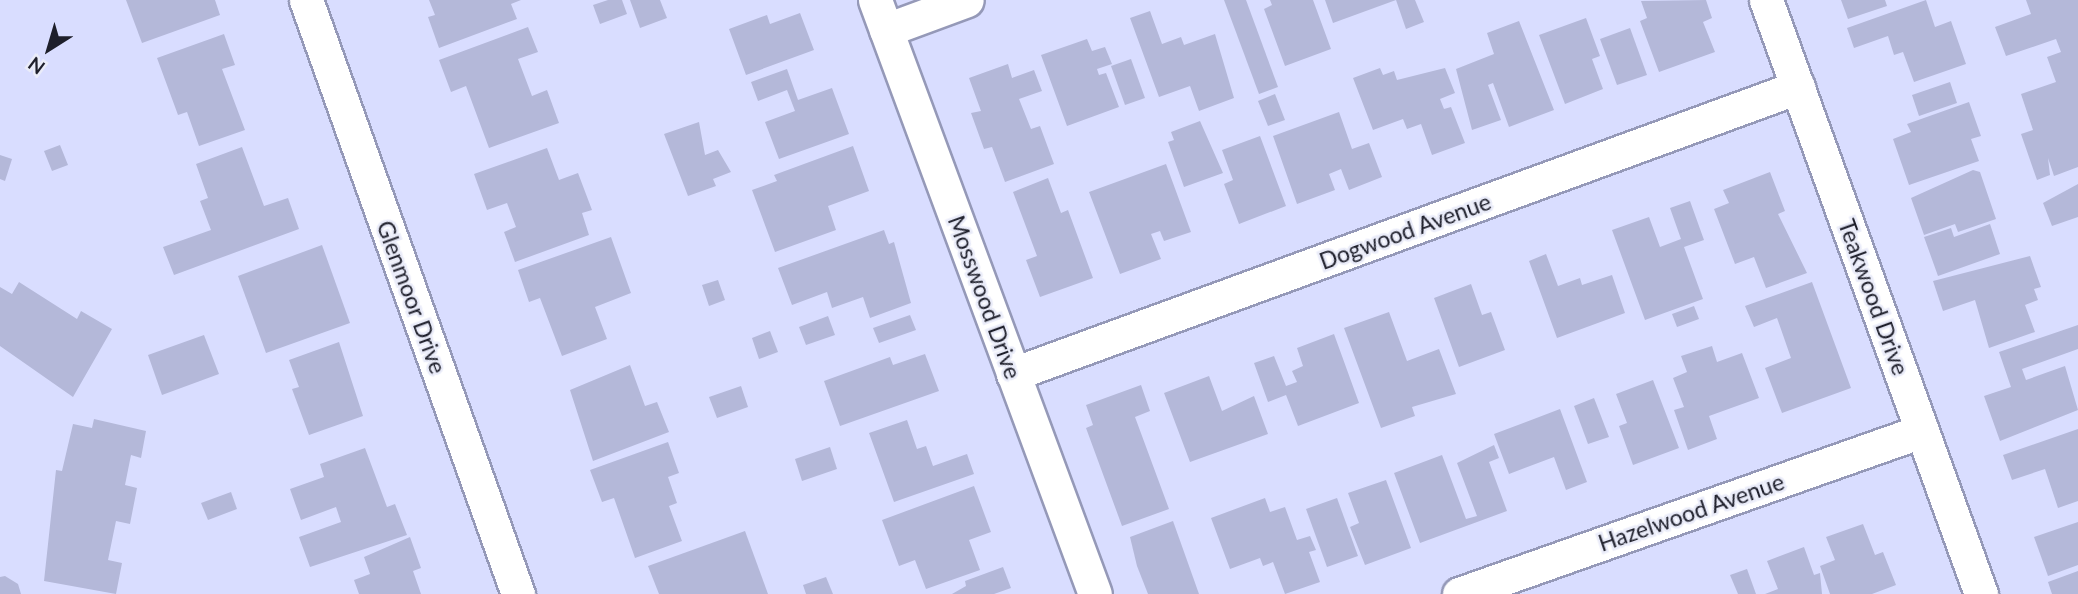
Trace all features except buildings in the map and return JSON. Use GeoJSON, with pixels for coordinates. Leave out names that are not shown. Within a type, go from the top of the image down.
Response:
{"type":"FeatureCollection","features":[{"type":"Feature","properties":{"kind":"street","name":"Glenmoor Drive"},"geometry":{"type":"LineString","coordinates":[[306,0],[518,594]]}},
{"type":"Feature","properties":{"kind":"street"},"geometry":{"type":"LineString","coordinates":[[880,15],[967,0]]}},
{"type":"Feature","properties":{"kind":"street","name":"Teakwood Drive"},"geometry":{"type":"LineString","coordinates":[[1766,0],[1981,594]]}},
{"type":"Feature","properties":{"kind":"street","name":"Mosswood Drive"},"geometry":{"type":"LineString","coordinates":[[880,15],[1095,594]]}},
{"type":"Feature","properties":{"kind":"street","name":"Dogwood Avenue"},"geometry":{"type":"LineString","coordinates":[[1013,374],[1798,87]]}},
{"type":"Feature","properties":{"kind":"street","name":"Hazelwood Avenue"},"geometry":{"type":"LineString","coordinates":[[1459,594],[1922,431]]}}]}
